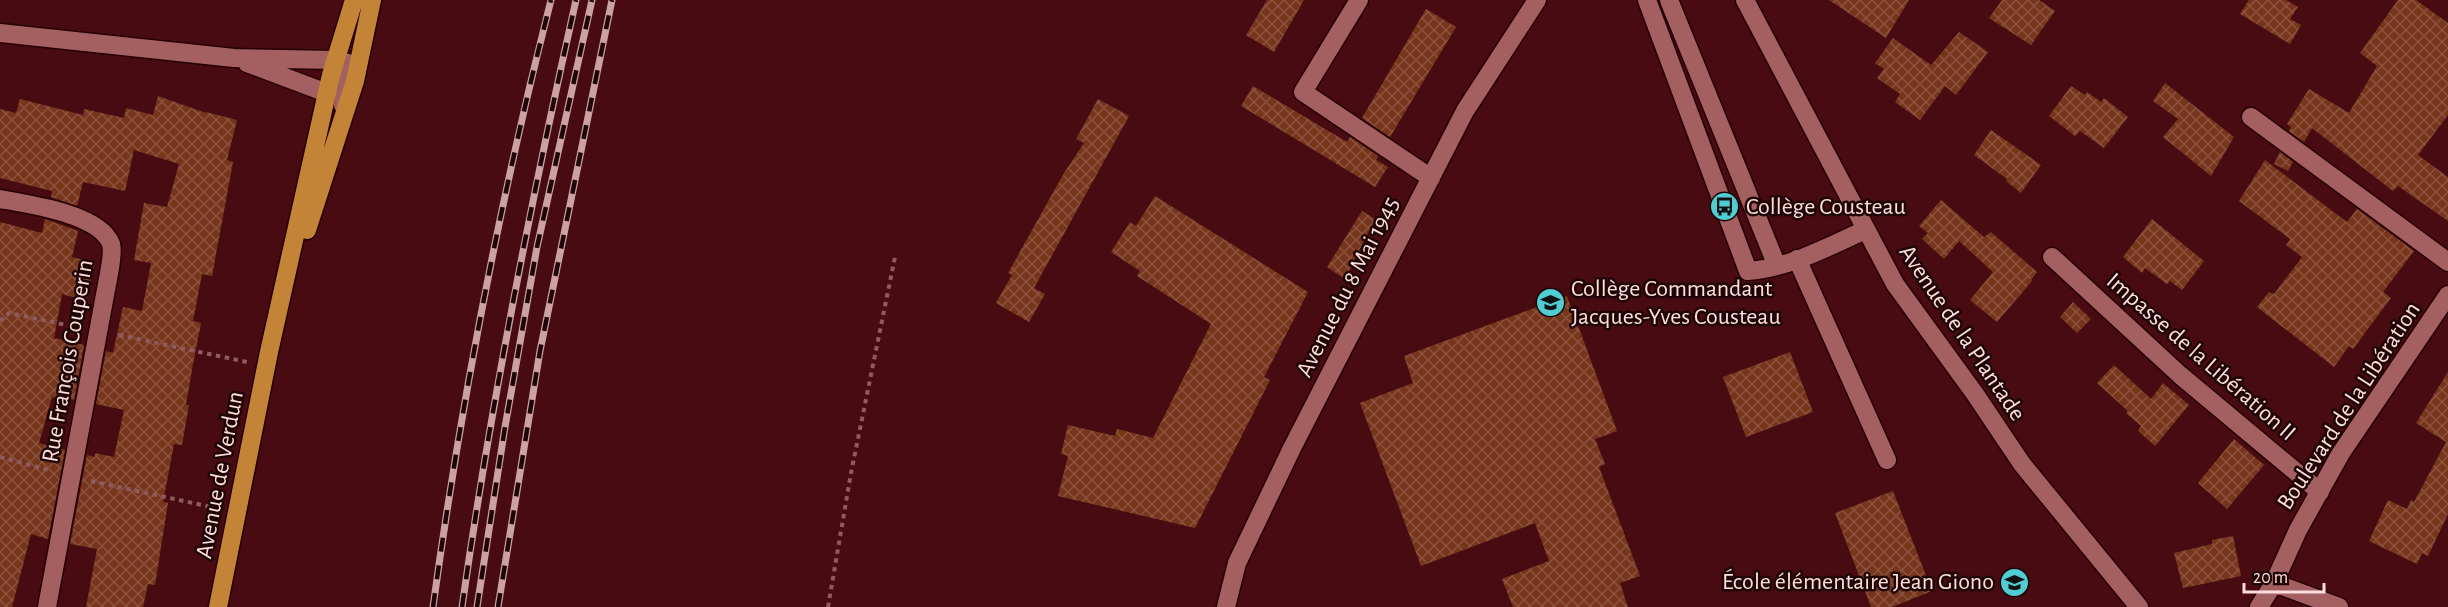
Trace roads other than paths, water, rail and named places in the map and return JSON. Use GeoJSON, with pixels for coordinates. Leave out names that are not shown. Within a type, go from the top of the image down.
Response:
{"type":"FeatureCollection","features":[{"type":"Feature","properties":{"kind":"main road"},"geometry":{"type":"LineString","coordinates":[[268,359],[327,93],[342,62],[354,0]]}},
{"type":"Feature","properties":{"kind":"main road"},"geometry":{"type":"LineString","coordinates":[[268,359],[341,122],[356,81],[372,0]]}},
{"type":"Feature","properties":{"kind":"main road","name":"Avenue de Verdun"},"geometry":{"type":"LineString","coordinates":[[218,607],[268,359]]}},
{"type":"Feature","properties":{"kind":"street"},"geometry":{"type":"LineString","coordinates":[[1359,0],[1302,92],[1431,178]]}},
{"type":"Feature","properties":{"kind":"street","name":"Avenue du 8 Mai 1945"},"geometry":{"type":"LineString","coordinates":[[1226,607],[1237,562],[1292,448],[1465,111],[1537,0]]}},
{"type":"Feature","properties":{"kind":"street"},"geometry":{"type":"LineString","coordinates":[[1647,0],[1748,271],[1767,270],[1865,230]]}},
{"type":"Feature","properties":{"kind":"street"},"geometry":{"type":"LineString","coordinates":[[1669,0],[1777,266]]}},
{"type":"Feature","properties":{"kind":"street","name":"Avenue de la Plantade"},"geometry":{"type":"LineString","coordinates":[[1745,0],[1895,284],[1975,394],[2022,464],[2139,607]]}},
{"type":"Feature","properties":{"kind":"street"},"geometry":{"type":"LineString","coordinates":[[0,33],[234,58],[342,62]]}},
{"type":"Feature","properties":{"kind":"street"},"geometry":{"type":"LineString","coordinates":[[341,122],[342,62],[365,36]]}},
{"type":"Feature","properties":{"kind":"street"},"geometry":{"type":"LineString","coordinates":[[234,58],[327,93]]}},
{"type":"Feature","properties":{"kind":"street"},"geometry":{"type":"LineString","coordinates":[[2251,117],[2448,262]]}},
{"type":"Feature","properties":{"kind":"street","name":"Rue François Couperin"},"geometry":{"type":"LineString","coordinates":[[0,199],[68,214],[93,225],[107,237],[112,246],[110,268],[47,607]]}},
{"type":"Feature","properties":{"kind":"street","name":"Impasse de la Libération II"},"geometry":{"type":"LineString","coordinates":[[2052,257],[2180,375],[2320,492]]}},
{"type":"Feature","properties":{"kind":"street"},"geometry":{"type":"LineString","coordinates":[[1797,259],[1887,460]]}},
{"type":"Feature","properties":{"kind":"street","name":"Boulevard de la Libération"},"geometry":{"type":"LineString","coordinates":[[2259,607],[2274,583],[2298,530],[2341,453],[2448,295]]}},
{"type":"Feature","properties":{"kind":"street"},"geometry":{"type":"LineString","coordinates":[[2274,583],[2339,607]]}},
{"type":"Feature","properties":{"kind":"railway"},"geometry":{"type":"LineString","coordinates":[[433,607],[456,454],[483,302],[532,75],[551,0]]}},
{"type":"Feature","properties":{"kind":"railway"},"geometry":{"type":"LineString","coordinates":[[462,607],[513,302],[576,0]]}},
{"type":"Feature","properties":{"kind":"railway"},"geometry":{"type":"LineString","coordinates":[[477,607],[505,427],[537,247],[592,0]]}},
{"type":"Feature","properties":{"kind":"railway"},"geometry":{"type":"LineString","coordinates":[[498,607],[540,351],[612,0]]}},
{"type":"Feature","properties":{"kind":"place","name":"Collège Cousteau"},"geometry":{"type":"Point","coordinates":[1725,207]}},
{"type":"Feature","properties":{"kind":"place","name":"Collège Commandant Jacques-Yves Cousteau"},"geometry":{"type":"Point","coordinates":[1550,303]}},
{"type":"Feature","properties":{"kind":"place","name":"École élémentaire Jean Giono"},"geometry":{"type":"Point","coordinates":[2015,582]}}]}
